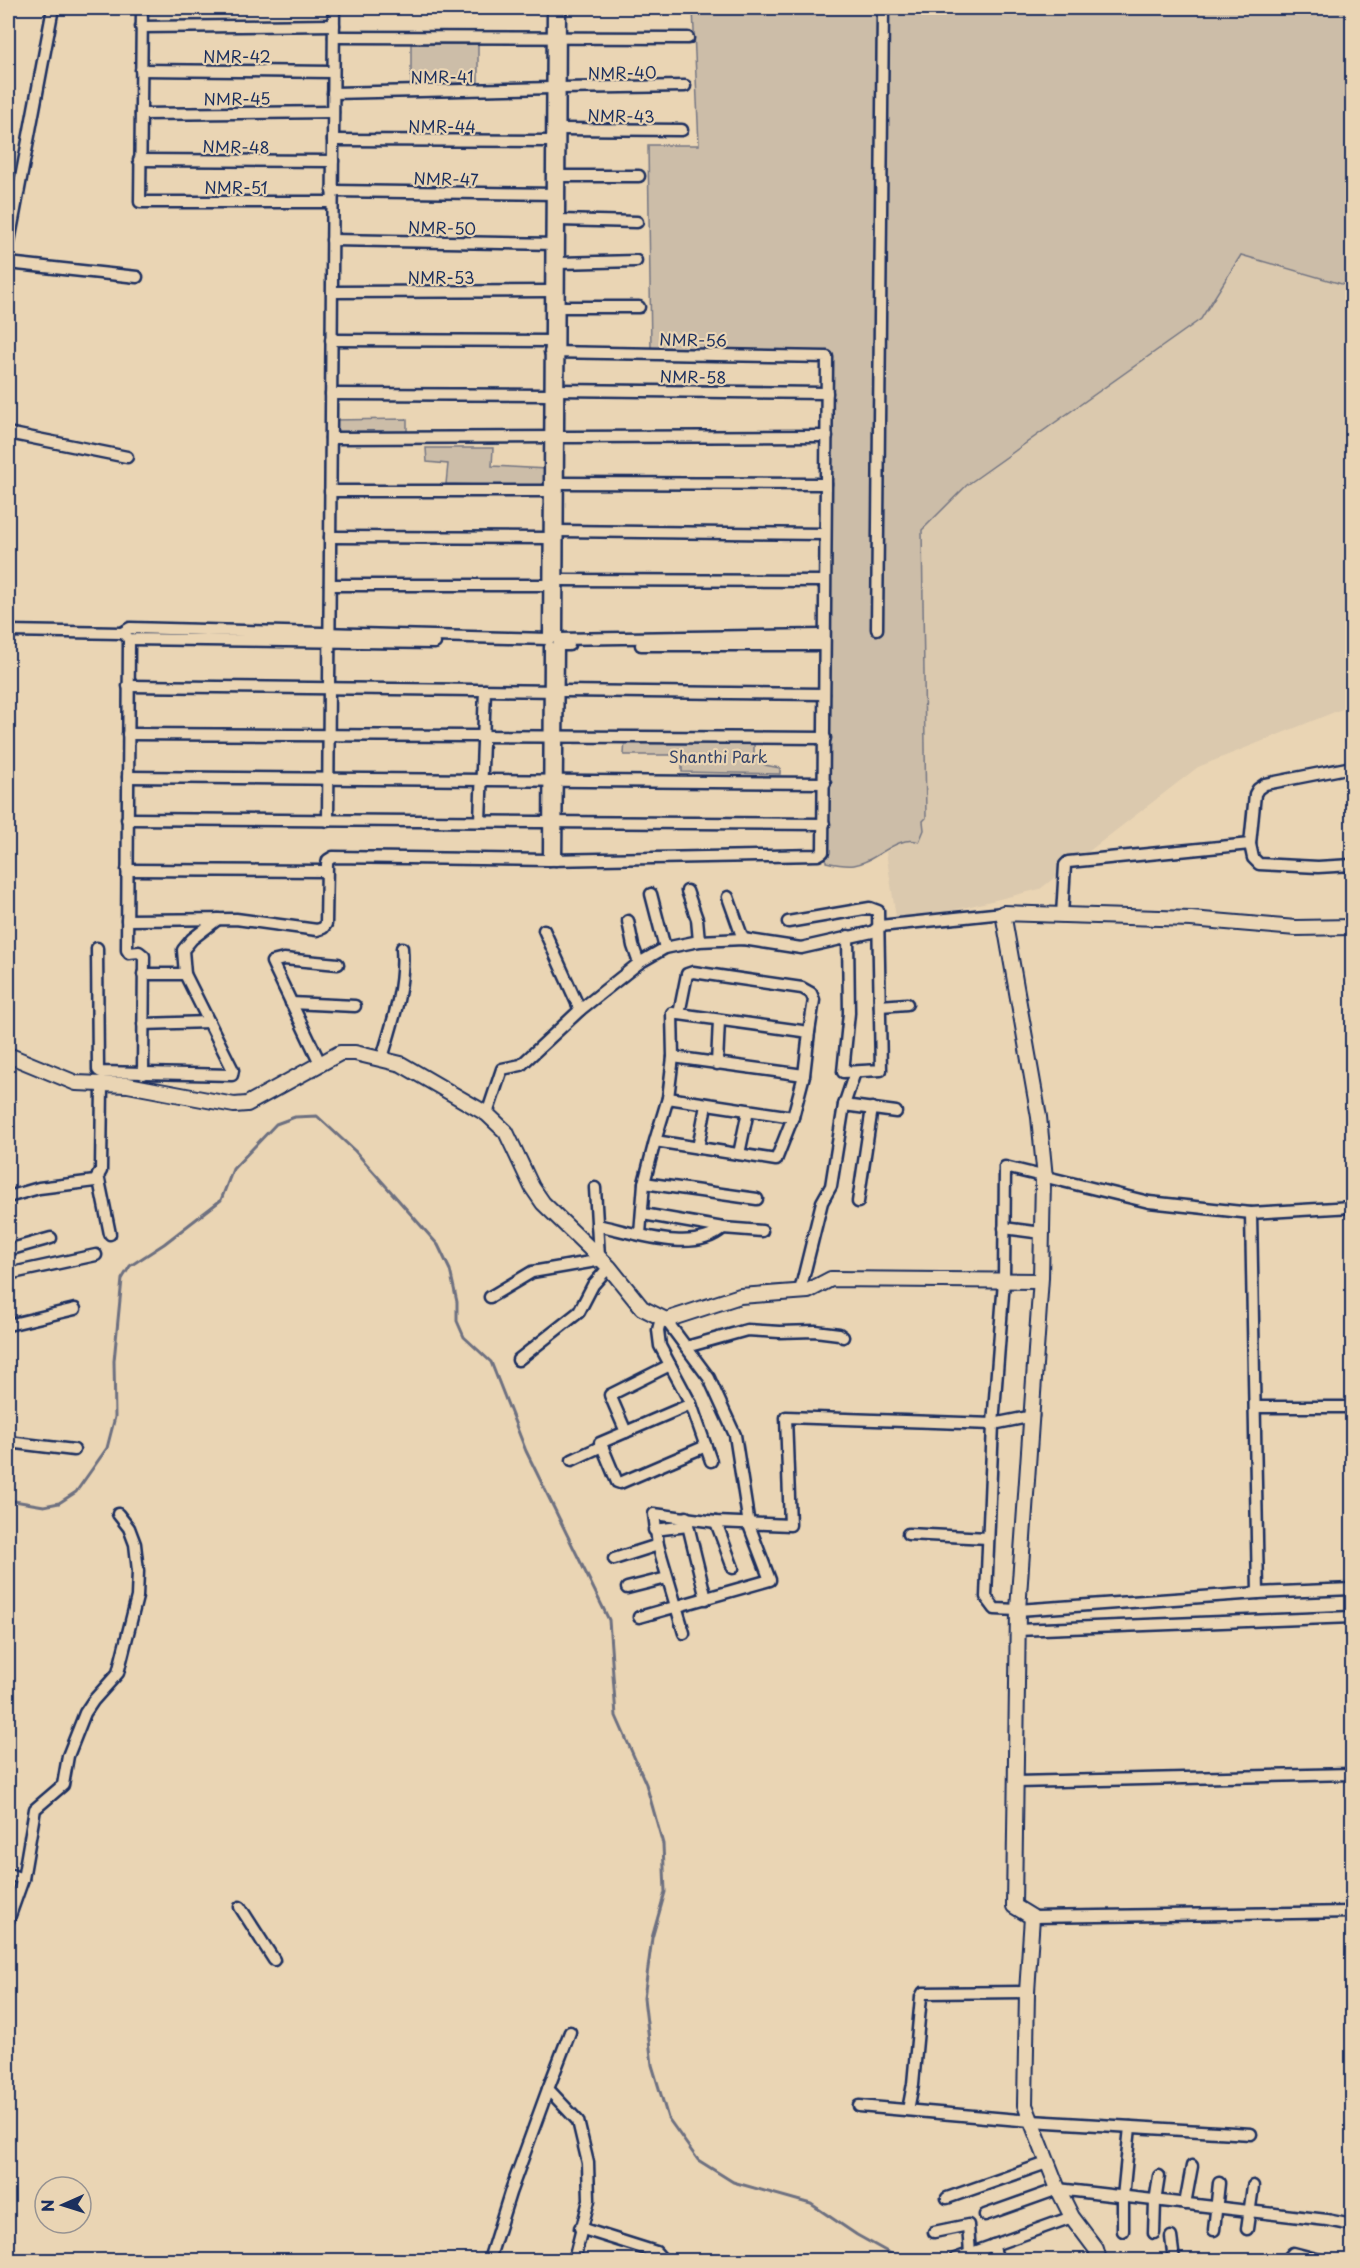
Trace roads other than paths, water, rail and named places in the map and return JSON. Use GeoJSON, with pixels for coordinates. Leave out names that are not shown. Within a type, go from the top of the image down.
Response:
{"type":"FeatureCollection","features":[{"type":"Feature","properties":{"kind":"street"},"geometry":{"type":"LineString","coordinates":[[8,247],[52,8]]}},
{"type":"Feature","properties":{"kind":"street"},"geometry":{"type":"LineString","coordinates":[[139,160],[142,8]]}},
{"type":"Feature","properties":{"kind":"street"},"geometry":{"type":"LineString","coordinates":[[328,820],[334,8]]}},
{"type":"Feature","properties":{"kind":"street"},"geometry":{"type":"LineString","coordinates":[[553,8],[556,37],[556,88],[552,141],[555,244],[559,263],[559,308],[553,348]]}},
{"type":"Feature","properties":{"kind":"street"},"geometry":{"type":"LineString","coordinates":[[556,37],[560,8]]}},
{"type":"Feature","properties":{"kind":"street"},"geometry":{"type":"LineString","coordinates":[[877,629],[883,8]]}},
{"type":"Feature","properties":{"kind":"street"},"geometry":{"type":"LineString","coordinates":[[141,27],[334,25]]}},
{"type":"Feature","properties":{"kind":"street"},"geometry":{"type":"LineString","coordinates":[[334,37],[688,38]]}},
{"type":"Feature","properties":{"kind":"street","name":"NMR-42"},"geometry":{"type":"LineString","coordinates":[[141,70],[333,72]]}},
{"type":"Feature","properties":{"kind":"street","name":"NMR-40"},"geometry":{"type":"LineString","coordinates":[[556,88],[685,86]]}},
{"type":"Feature","properties":{"kind":"street"},"geometry":{"type":"LineString","coordinates":[[553,860],[554,392],[551,291],[559,220],[555,194],[559,176],[560,129],[556,88]]}},
{"type":"Feature","properties":{"kind":"street","name":"NMR-41"},"geometry":{"type":"LineString","coordinates":[[333,93],[556,88]]}},
{"type":"Feature","properties":{"kind":"street","name":"NMR-45"},"geometry":{"type":"LineString","coordinates":[[141,114],[333,112]]}},
{"type":"Feature","properties":{"kind":"street","name":"NMR-43"},"geometry":{"type":"LineString","coordinates":[[560,129],[682,130]]}},
{"type":"Feature","properties":{"kind":"street","name":"NMR-44"},"geometry":{"type":"LineString","coordinates":[[333,140],[552,141]]}},
{"type":"Feature","properties":{"kind":"street","name":"NMR-48"},"geometry":{"type":"LineString","coordinates":[[139,160],[333,161]]}},
{"type":"Feature","properties":{"kind":"street","name":"NMR-51"},"geometry":{"type":"LineString","coordinates":[[139,160],[140,202],[333,196]]}},
{"type":"Feature","properties":{"kind":"street"},"geometry":{"type":"LineString","coordinates":[[559,176],[639,176]]}},
{"type":"Feature","properties":{"kind":"street","name":"NMR-47"},"geometry":{"type":"LineString","coordinates":[[333,196],[555,194]]}},
{"type":"Feature","properties":{"kind":"street"},"geometry":{"type":"LineString","coordinates":[[559,220],[637,222]]}},
{"type":"Feature","properties":{"kind":"street","name":"NMR-50"},"geometry":{"type":"LineString","coordinates":[[332,240],[555,244]]}},
{"type":"Feature","properties":{"kind":"street"},"geometry":{"type":"LineString","coordinates":[[559,263],[636,261]]}},
{"type":"Feature","properties":{"kind":"street"},"geometry":{"type":"LineString","coordinates":[[8,263],[137,277]]}},
{"type":"Feature","properties":{"kind":"street","name":"NMR-53"},"geometry":{"type":"LineString","coordinates":[[332,292],[551,291]]}},
{"type":"Feature","properties":{"kind":"street"},"geometry":{"type":"LineString","coordinates":[[559,308],[639,307]]}},
{"type":"Feature","properties":{"kind":"street","name":"NMR-56"},"geometry":{"type":"LineString","coordinates":[[331,340],[827,357],[827,393]]}},
{"type":"Feature","properties":{"kind":"street"},"geometry":{"type":"LineString","coordinates":[[127,920],[236,919],[317,930],[326,924],[326,872],[328,860],[333,857],[553,860],[818,855],[823,852],[825,848],[824,581],[827,393]]}},
{"type":"Feature","properties":{"kind":"street","name":"NMR-58"},"geometry":{"type":"LineString","coordinates":[[331,394],[827,393]]}},
{"type":"Feature","properties":{"kind":"street"},"geometry":{"type":"LineString","coordinates":[[8,433],[127,457]]}},
{"type":"Feature","properties":{"kind":"street"},"geometry":{"type":"LineString","coordinates":[[331,438],[827,436]]}},
{"type":"Feature","properties":{"kind":"street"},"geometry":{"type":"LineString","coordinates":[[330,491],[826,484]]}},
{"type":"Feature","properties":{"kind":"street"},"geometry":{"type":"LineString","coordinates":[[330,537],[825,534]]}},
{"type":"Feature","properties":{"kind":"street"},"geometry":{"type":"LineString","coordinates":[[330,585],[824,581]]}},
{"type":"Feature","properties":{"kind":"street"},"geometry":{"type":"LineString","coordinates":[[143,1074],[142,954],[129,953],[126,950],[128,686],[126,636],[130,628],[330,638],[553,643],[824,640]]}},
{"type":"Feature","properties":{"kind":"street"},"geometry":{"type":"LineString","coordinates":[[8,631],[126,636]]}},
{"type":"Feature","properties":{"kind":"street"},"geometry":{"type":"LineString","coordinates":[[128,686],[824,694]]}},
{"type":"Feature","properties":{"kind":"street"},"geometry":{"type":"LineString","coordinates":[[480,821],[485,690]]}},
{"type":"Feature","properties":{"kind":"street"},"geometry":{"type":"LineString","coordinates":[[128,734],[825,738]]}},
{"type":"Feature","properties":{"kind":"street"},"geometry":{"type":"LineString","coordinates":[[1353,767],[1265,784],[1258,789],[1255,794],[1250,844],[1253,858],[1259,864],[1318,867],[1353,864]]}},
{"type":"Feature","properties":{"kind":"street"},"geometry":{"type":"LineString","coordinates":[[128,777],[825,783]]}},
{"type":"Feature","properties":{"kind":"street"},"geometry":{"type":"LineString","coordinates":[[128,819],[824,824]]}},
{"type":"Feature","properties":{"kind":"street"},"geometry":{"type":"LineString","coordinates":[[1062,915],[1065,864],[1068,862],[1250,844]]}},
{"type":"Feature","properties":{"kind":"street"},"geometry":{"type":"LineString","coordinates":[[127,870],[326,872]]}},
{"type":"Feature","properties":{"kind":"street"},"geometry":{"type":"LineString","coordinates":[[687,891],[697,919],[699,941]]}},
{"type":"Feature","properties":{"kind":"street"},"geometry":{"type":"LineString","coordinates":[[651,894],[665,948]]}},
{"type":"Feature","properties":{"kind":"street"},"geometry":{"type":"LineString","coordinates":[[728,897],[743,939]]}},
{"type":"Feature","properties":{"kind":"street"},"geometry":{"type":"LineString","coordinates":[[788,922],[870,908],[878,911],[881,1070],[843,1072],[849,1013],[848,936]]}},
{"type":"Feature","properties":{"kind":"street"},"geometry":{"type":"LineString","coordinates":[[1004,913],[1039,1117],[1045,1178],[1043,1180],[1033,1416],[1017,1629],[1014,1906],[1032,1917],[1353,1912]]}},
{"type":"Feature","properties":{"kind":"street"},"geometry":{"type":"LineString","coordinates":[[487,1114],[502,1070],[521,1065],[580,1010],[639,963],[665,948],[699,941],[743,939],[801,948],[872,932],[880,926],[1004,913],[1191,920],[1296,928],[1353,927]]}},
{"type":"Feature","properties":{"kind":"street"},"geometry":{"type":"LineString","coordinates":[[97,948],[98,1070],[143,1074],[232,1075],[233,1070],[185,974],[183,950],[192,939],[218,919]]}},
{"type":"Feature","properties":{"kind":"street"},"geometry":{"type":"LineString","coordinates":[[628,921],[639,963]]}},
{"type":"Feature","properties":{"kind":"street"},"geometry":{"type":"LineString","coordinates":[[544,930],[580,1010]]}},
{"type":"Feature","properties":{"kind":"street"},"geometry":{"type":"LineString","coordinates":[[382,1058],[401,996],[404,968],[402,948]]}},
{"type":"Feature","properties":{"kind":"street"},"geometry":{"type":"LineString","coordinates":[[320,1063],[272,962],[284,959],[339,964]]}},
{"type":"Feature","properties":{"kind":"street"},"geometry":{"type":"LineString","coordinates":[[655,1141],[776,1160],[793,1117],[804,1075],[814,1000],[811,993],[802,988],[693,972],[687,974],[679,1014]]}},
{"type":"Feature","properties":{"kind":"street"},"geometry":{"type":"LineString","coordinates":[[143,974],[185,974]]}},
{"type":"Feature","properties":{"kind":"street"},"geometry":{"type":"LineString","coordinates":[[291,1003],[355,1006]]}},
{"type":"Feature","properties":{"kind":"street"},"geometry":{"type":"LineString","coordinates":[[880,1006],[907,1004]]}},
{"type":"Feature","properties":{"kind":"street"},"geometry":{"type":"LineString","coordinates":[[640,1234],[645,1183],[669,1098],[673,1057],[672,1013],[809,1032]]}},
{"type":"Feature","properties":{"kind":"street"},"geometry":{"type":"LineString","coordinates":[[717,1064],[719,1020]]}},
{"type":"Feature","properties":{"kind":"street"},"geometry":{"type":"LineString","coordinates":[[143,1024],[209,1022]]}},
{"type":"Feature","properties":{"kind":"street"},"geometry":{"type":"LineString","coordinates":[[8,1055],[76,1083],[128,1085],[234,1105],[247,1104],[340,1053],[382,1058],[401,1064],[487,1114],[506,1132],[532,1187],[543,1203],[603,1261],[642,1308],[664,1319],[686,1347],[709,1378],[735,1436],[749,1525],[770,1580],[639,1617]]}},
{"type":"Feature","properties":{"kind":"street"},"geometry":{"type":"LineString","coordinates":[[673,1057],[804,1075]]}},
{"type":"Feature","properties":{"kind":"street"},"geometry":{"type":"LineString","coordinates":[[800,1291],[822,1202],[831,1186],[844,1105],[855,1072]]}},
{"type":"Feature","properties":{"kind":"street"},"geometry":{"type":"LineString","coordinates":[[8,1197],[39,1188],[95,1181],[101,1171],[102,1084]]}},
{"type":"Feature","properties":{"kind":"street"},"geometry":{"type":"LineString","coordinates":[[669,1098],[793,1117]]}},
{"type":"Feature","properties":{"kind":"street"},"geometry":{"type":"LineString","coordinates":[[698,1148],[706,1105]]}},
{"type":"Feature","properties":{"kind":"street"},"geometry":{"type":"LineString","coordinates":[[844,1105],[896,1112]]}},
{"type":"Feature","properties":{"kind":"street"},"geometry":{"type":"LineString","coordinates":[[858,1202],[872,1108]]}},
{"type":"Feature","properties":{"kind":"street"},"geometry":{"type":"LineString","coordinates":[[739,1154],[748,1111]]}},
{"type":"Feature","properties":{"kind":"street"},"geometry":{"type":"LineString","coordinates":[[1353,1207],[1251,1213],[1149,1202],[1005,1167],[1004,1281],[993,1424],[986,1597],[994,1609],[1018,1610],[1258,1593],[1353,1589]]}},
{"type":"Feature","properties":{"kind":"street"},"geometry":{"type":"LineString","coordinates":[[98,1175],[110,1234]]}},
{"type":"Feature","properties":{"kind":"street"},"geometry":{"type":"LineString","coordinates":[[645,1183],[757,1199]]}},
{"type":"Feature","properties":{"kind":"street"},"geometry":{"type":"LineString","coordinates":[[518,1360],[579,1312],[593,1285],[603,1261],[597,1225],[595,1188]]}},
{"type":"Feature","properties":{"kind":"street"},"geometry":{"type":"LineString","coordinates":[[1251,1213],[1258,1593]]}},
{"type":"Feature","properties":{"kind":"street"},"geometry":{"type":"LineString","coordinates":[[643,1214],[723,1228],[762,1231]]}},
{"type":"Feature","properties":{"kind":"street"},"geometry":{"type":"LineString","coordinates":[[597,1225],[683,1242],[716,1235],[723,1228]]}},
{"type":"Feature","properties":{"kind":"street"},"geometry":{"type":"LineString","coordinates":[[1004,1228],[1042,1233]]}},
{"type":"Feature","properties":{"kind":"street"},"geometry":{"type":"LineString","coordinates":[[8,1250],[51,1238]]}},
{"type":"Feature","properties":{"kind":"street"},"geometry":{"type":"LineString","coordinates":[[8,1274],[96,1255]]}},
{"type":"Feature","properties":{"kind":"street"},"geometry":{"type":"LineString","coordinates":[[490,1297],[532,1272],[603,1261]]}},
{"type":"Feature","properties":{"kind":"street"},"geometry":{"type":"LineString","coordinates":[[711,1461],[691,1404],[660,1346],[658,1330],[664,1319],[740,1296],[808,1291],[831,1279],[1035,1283],[1040,1281]]}},
{"type":"Feature","properties":{"kind":"street"},"geometry":{"type":"LineString","coordinates":[[8,1325],[75,1309]]}},
{"type":"Feature","properties":{"kind":"street"},"geometry":{"type":"LineString","coordinates":[[686,1347],[747,1330],[815,1331],[839,1334],[843,1337]]}},
{"type":"Feature","properties":{"kind":"street"},"geometry":{"type":"LineString","coordinates":[[626,1432],[610,1395],[670,1365]]}},
{"type":"Feature","properties":{"kind":"street"},"geometry":{"type":"LineString","coordinates":[[691,1404],[600,1443],[617,1482],[620,1483],[706,1446]]}},
{"type":"Feature","properties":{"kind":"street"},"geometry":{"type":"LineString","coordinates":[[1256,1407],[1353,1407]]}},
{"type":"Feature","properties":{"kind":"street"},"geometry":{"type":"LineString","coordinates":[[684,1633],[654,1530],[654,1514],[687,1521],[790,1525],[786,1417],[993,1424],[1033,1416]]}},
{"type":"Feature","properties":{"kind":"street"},"geometry":{"type":"LineString","coordinates":[[8,1442],[74,1450]]}},
{"type":"Feature","properties":{"kind":"street"},"geometry":{"type":"LineString","coordinates":[[572,1460],[602,1446]]}},
{"type":"Feature","properties":{"kind":"street"},"geometry":{"type":"LineString","coordinates":[[8,1921],[23,1879],[35,1809],[63,1785],[68,1756],[85,1713],[118,1673],[122,1661],[137,1598],[138,1571],[135,1544],[129,1528],[118,1514]]}},
{"type":"Feature","properties":{"kind":"street"},"geometry":{"type":"LineString","coordinates":[[687,1521],[706,1599]]}},
{"type":"Feature","properties":{"kind":"street"},"geometry":{"type":"LineString","coordinates":[[654,1530],[687,1521]]}},
{"type":"Feature","properties":{"kind":"street"},"geometry":{"type":"LineString","coordinates":[[716,1522],[733,1568]]}},
{"type":"Feature","properties":{"kind":"street"},"geometry":{"type":"LineString","coordinates":[[908,1534],[988,1538]]}},
{"type":"Feature","properties":{"kind":"street"},"geometry":{"type":"LineString","coordinates":[[614,1559],[658,1545]]}},
{"type":"Feature","properties":{"kind":"street"},"geometry":{"type":"LineString","coordinates":[[627,1588],[667,1578]]}},
{"type":"Feature","properties":{"kind":"street"},"geometry":{"type":"LineString","coordinates":[[1017,1629],[1353,1617]]}},
{"type":"Feature","properties":{"kind":"street"},"geometry":{"type":"LineString","coordinates":[[1016,1782],[1353,1774]]}},
{"type":"Feature","properties":{"kind":"street"},"geometry":{"type":"LineString","coordinates":[[8,1874],[23,1879]]}},
{"type":"Feature","properties":{"kind":"street"},"geometry":{"type":"LineString","coordinates":[[240,1907],[274,1960]]}},
{"type":"Feature","properties":{"kind":"street"},"geometry":{"type":"LineString","coordinates":[[1032,1917],[1026,1992],[1025,2105],[1058,2189],[1072,2217],[1096,2249],[1099,2260]]}},
{"type":"Feature","properties":{"kind":"street"},"geometry":{"type":"LineString","coordinates":[[908,2110],[913,2084],[921,1995],[924,1993],[1026,1992]]}},
{"type":"Feature","properties":{"kind":"street"},"geometry":{"type":"LineString","coordinates":[[489,2260],[510,2193],[570,2032]]}},
{"type":"Feature","properties":{"kind":"street"},"geometry":{"type":"LineString","coordinates":[[548,2089],[578,2121],[588,2163],[589,2200],[580,2228],[574,2260]]}},
{"type":"Feature","properties":{"kind":"street"},"geometry":{"type":"LineString","coordinates":[[859,2106],[1031,2121],[1251,2134]]}},
{"type":"Feature","properties":{"kind":"street"},"geometry":{"type":"LineString","coordinates":[[1124,2231],[1123,2197],[1130,2127]]}},
{"type":"Feature","properties":{"kind":"street"},"geometry":{"type":"LineString","coordinates":[[947,2198],[1047,2163]]}},
{"type":"Feature","properties":{"kind":"street"},"geometry":{"type":"LineString","coordinates":[[1185,2204],[1192,2166]]}},
{"type":"Feature","properties":{"kind":"street"},"geometry":{"type":"LineString","coordinates":[[1154,2233],[1159,2176]]}},
{"type":"Feature","properties":{"kind":"street"},"geometry":{"type":"LineString","coordinates":[[1214,2229],[1219,2183]]}},
{"type":"Feature","properties":{"kind":"street"},"geometry":{"type":"LineString","coordinates":[[1247,2229],[1253,2186]]}},
{"type":"Feature","properties":{"kind":"street"},"geometry":{"type":"LineString","coordinates":[[985,2215],[1058,2189],[1353,2225]]}},
{"type":"Feature","properties":{"kind":"street"},"geometry":{"type":"LineString","coordinates":[[955,2259],[1072,2217]]}},
{"type":"Feature","properties":{"kind":"street"},"geometry":{"type":"LineString","coordinates":[[934,2232],[968,2225],[970,2254]]}},
{"type":"Feature","properties":{"kind":"street"},"geometry":{"type":"LineString","coordinates":[[580,2228],[656,2252],[663,2260]]}},
{"type":"Feature","properties":{"kind":"street"},"geometry":{"type":"LineString","coordinates":[[1171,2237],[1174,2260]]}},
{"type":"Feature","properties":{"kind":"street"},"geometry":{"type":"LineString","coordinates":[[993,2245],[998,2260]]}},
{"type":"Feature","properties":{"kind":"street"},"geometry":{"type":"LineString","coordinates":[[1287,2260],[1293,2253],[1320,2260]]}},
{"type":"Feature","properties":{"kind":"waterway"},"geometry":{"type":"LineString","coordinates":[[8,1500],[44,1506],[59,1503],[76,1492],[107,1448],[115,1417],[114,1361],[122,1279],[130,1266],[164,1244],[221,1200],[233,1169],[276,1124],[295,1117],[317,1116],[355,1151],[438,1245],[450,1270],[457,1302],[457,1321],[464,1337],[491,1362],[526,1451],[609,1620],[616,1716],[646,1784],[663,1844],[665,1892],[652,1938],[644,1998],[652,2065],[668,2118],[698,2160],[733,2182],[811,2204],[857,2235],[902,2260]]}},
{"type":"Feature","properties":{"kind":"park label","name":"Shanthi Park"},"geometry":{"type":"Point","coordinates":[718,756]}}]}
